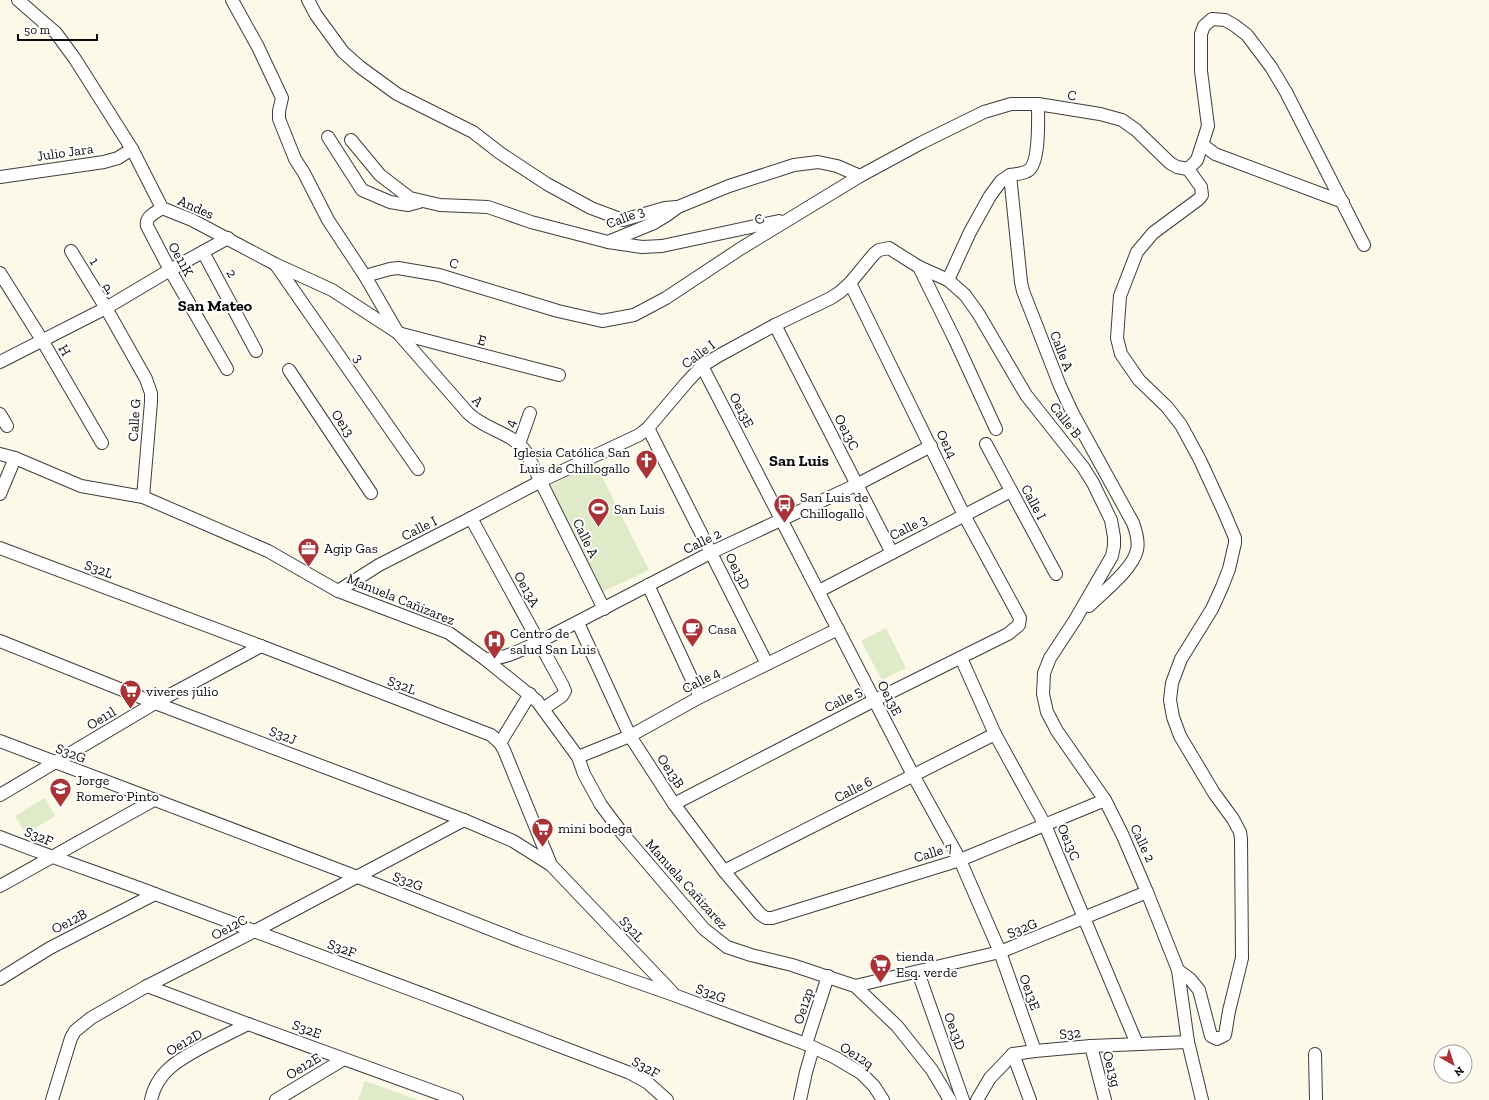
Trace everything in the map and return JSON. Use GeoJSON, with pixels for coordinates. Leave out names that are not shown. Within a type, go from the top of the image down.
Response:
{"type":"FeatureCollection","features":[{"type":"Feature","properties":{"kind":"street","name":"Andes"},"geometry":{"type":"LineString","coordinates":[[18,0],[48,24],[65,44],[132,149],[162,208],[192,220],[275,264],[332,290],[398,333]]}},
{"type":"Feature","properties":{"kind":"street"},"geometry":{"type":"LineString","coordinates":[[232,0],[258,46],[282,98],[279,119],[295,159],[304,173],[328,220],[365,276],[398,333]]}},
{"type":"Feature","properties":{"kind":"street"},"geometry":{"type":"LineString","coordinates":[[308,0],[316,15],[343,52],[360,67],[397,94],[473,132],[500,153],[546,184],[591,208],[623,220],[665,208],[678,206]]}},
{"type":"Feature","properties":{"kind":"street"},"geometry":{"type":"LineString","coordinates":[[1178,970],[1190,979],[1199,990],[1211,1036],[1217,1039],[1225,1034],[1242,958],[1240,832],[1233,819],[1214,793],[1180,736],[1173,717],[1170,700],[1172,683],[1181,659],[1212,609],[1222,588],[1229,569],[1235,543],[1224,512],[1200,460],[1180,424],[1167,407],[1139,380],[1121,354],[1117,338],[1120,296],[1137,252],[1153,233],[1199,199],[1202,195],[1201,187],[1188,168],[1198,160],[1208,126],[1201,71],[1201,34],[1202,29],[1208,22],[1218,19],[1234,25],[1247,35],[1271,67],[1286,92],[1364,245]]}},
{"type":"Feature","properties":{"kind":"street","name":"C"},"geometry":{"type":"LineString","coordinates":[[365,276],[398,268],[439,275],[558,311],[602,321],[634,315],[666,298],[740,249],[860,176],[920,143],[984,112],[1011,104],[1038,104],[1100,114],[1122,120],[1136,130],[1170,163],[1177,167],[1188,168]]}},
{"type":"Feature","properties":{"kind":"street"},"geometry":{"type":"LineString","coordinates":[[948,280],[970,232],[990,196],[1001,181],[1010,175],[1027,172],[1033,164],[1038,131],[1038,104]]}},
{"type":"Feature","properties":{"kind":"street"},"geometry":{"type":"LineString","coordinates":[[328,137],[362,190],[390,202],[408,205],[424,201]]}},
{"type":"Feature","properties":{"kind":"street","name":"Calle 3"},"geometry":{"type":"LineString","coordinates":[[351,140],[380,176],[410,198],[440,205],[488,207],[531,222],[608,242],[654,223],[678,206],[729,186],[794,165],[818,162],[837,166],[860,176]]}},
{"type":"Feature","properties":{"kind":"street"},"geometry":{"type":"LineString","coordinates":[[1203,145],[1215,154],[1343,202]]}},
{"type":"Feature","properties":{"kind":"street","name":"Julio Jara"},"geometry":{"type":"LineString","coordinates":[[1,174],[104,162],[118,158],[132,149]]}},
{"type":"Feature","properties":{"kind":"street","name":"Calle A"},"geometry":{"type":"LineString","coordinates":[[1010,175],[1021,282],[1024,291],[1060,386],[1073,414],[1133,523],[1138,540],[1138,549],[1128,568],[1075,620]]}},
{"type":"Feature","properties":{"kind":"street","name":"Oe11K"},"geometry":{"type":"LineString","coordinates":[[162,208],[148,218],[146,224],[170,270],[227,369]]}},
{"type":"Feature","properties":{"kind":"street"},"geometry":{"type":"LineString","coordinates":[[608,242],[642,247],[662,246],[790,218]]}},
{"type":"Feature","properties":{"kind":"street","name":"P"},"geometry":{"type":"LineString","coordinates":[[0,362],[106,308],[228,238]]}},
{"type":"Feature","properties":{"kind":"street","name":"Calle I"},"geometry":{"type":"LineString","coordinates":[[338,591],[380,565],[472,518],[541,480],[629,440],[648,428],[702,366],[775,325],[831,298],[850,283],[874,254],[884,248],[892,249],[919,267]]}},
{"type":"Feature","properties":{"kind":"street","name":"1"},"geometry":{"type":"LineString","coordinates":[[72,251],[106,308]]}},
{"type":"Feature","properties":{"kind":"street","name":"2"},"geometry":{"type":"LineString","coordinates":[[203,252],[256,351]]}},
{"type":"Feature","properties":{"kind":"street","name":"3"},"geometry":{"type":"LineString","coordinates":[[275,264],[418,469]]}},
{"type":"Feature","properties":{"kind":"street"},"geometry":{"type":"LineString","coordinates":[[919,267],[955,340],[996,430]]}},
{"type":"Feature","properties":{"kind":"street","name":"Calle B"},"geometry":{"type":"LineString","coordinates":[[919,267],[948,280],[969,300],[1026,395],[1083,467],[1093,483],[1110,520],[1114,537],[1112,556],[1075,620]]}},
{"type":"Feature","properties":{"kind":"street","name":"H"},"geometry":{"type":"LineString","coordinates":[[0,273],[42,340],[102,443]]}},
{"type":"Feature","properties":{"kind":"street","name":"Oe14"},"geometry":{"type":"LineString","coordinates":[[850,283],[964,515],[1020,618]]}},
{"type":"Feature","properties":{"kind":"street","name":"Calle G"},"geometry":{"type":"LineString","coordinates":[[106,308],[146,380],[151,393],[143,497]]}},
{"type":"Feature","properties":{"kind":"street","name":"Oe13C"},"geometry":{"type":"LineString","coordinates":[[775,325],[858,484],[892,553]]}},
{"type":"Feature","properties":{"kind":"street","name":"E"},"geometry":{"type":"LineString","coordinates":[[398,333],[559,375]]}},
{"type":"Feature","properties":{"kind":"street","name":"A"},"geometry":{"type":"LineString","coordinates":[[398,333],[473,418],[519,444],[526,452],[541,480]]}},
{"type":"Feature","properties":{"kind":"street","name":"Oe13E"},"geometry":{"type":"LineString","coordinates":[[702,366],[913,775],[960,860],[1000,952],[1035,1050]]}},
{"type":"Feature","properties":{"kind":"street","name":"Oe13"},"geometry":{"type":"LineString","coordinates":[[289,370],[371,493]]}},
{"type":"Feature","properties":{"kind":"street","name":"4"},"geometry":{"type":"LineString","coordinates":[[519,444],[530,413]]}},
{"type":"Feature","properties":{"kind":"street"},"geometry":{"type":"LineString","coordinates":[[0,414],[7,426]]}},
{"type":"Feature","properties":{"kind":"street","name":"Oe13D"},"geometry":{"type":"LineString","coordinates":[[648,428],[712,552],[767,664]]}},
{"type":"Feature","properties":{"kind":"street","name":"Calle I"},"geometry":{"type":"LineString","coordinates":[[986,444],[1056,574]]}},
{"type":"Feature","properties":{"kind":"street","name":"Calle 2"},"geometry":{"type":"LineString","coordinates":[[485,658],[491,659],[510,654],[539,642],[712,552],[858,484],[931,446]]}},
{"type":"Feature","properties":{"kind":"street","name":"Manuela Cañizarez"},"geometry":{"type":"LineString","coordinates":[[0,454],[15,458],[81,486],[143,497],[268,551],[338,591],[449,634],[485,658],[530,694],[543,709],[578,757],[593,791],[622,833],[704,929],[727,947],[828,976],[855,986],[897,1026],[932,1070],[950,1100]]}},
{"type":"Feature","properties":{"kind":"street"},"geometry":{"type":"LineString","coordinates":[[0,494],[15,458]]}},
{"type":"Feature","properties":{"kind":"street","name":"Calle A"},"geometry":{"type":"LineString","coordinates":[[541,480],[604,609]]}},
{"type":"Feature","properties":{"kind":"street","name":"Calle 3"},"geometry":{"type":"LineString","coordinates":[[819,591],[1011,491]]}},
{"type":"Feature","properties":{"kind":"street","name":"Oe13A"},"geometry":{"type":"LineString","coordinates":[[472,518],[565,691],[562,696],[543,709]]}},
{"type":"Feature","properties":{"kind":"street","name":"S32L"},"geometry":{"type":"LineString","coordinates":[[0,548],[261,646],[491,735],[500,743],[551,865],[674,995]]}},
{"type":"Feature","properties":{"kind":"street"},"geometry":{"type":"LineString","coordinates":[[648,585],[700,697]]}},
{"type":"Feature","properties":{"kind":"street","name":"Calle 5"},"geometry":{"type":"LineString","coordinates":[[674,804],[875,700],[1013,631],[1019,625],[1020,618]]}},
{"type":"Feature","properties":{"kind":"street","name":"Calle 2"},"geometry":{"type":"LineString","coordinates":[[1075,620],[1050,658],[1044,673],[1043,694],[1047,712],[1057,731],[1105,800],[1148,892],[1178,970],[1188,1042],[1202,1100]]}},
{"type":"Feature","properties":{"kind":"street","name":"Oe13B"},"geometry":{"type":"LineString","coordinates":[[578,623],[630,736],[674,804],[724,871],[760,914],[766,918]]}},
{"type":"Feature","properties":{"kind":"street","name":"Calle 4"},"geometry":{"type":"LineString","coordinates":[[578,757],[630,736],[700,697],[838,629]]}},
{"type":"Feature","properties":{"kind":"street","name":"S32J"},"geometry":{"type":"LineString","coordinates":[[0,641],[156,703],[464,820],[513,841],[551,865]]}},
{"type":"Feature","properties":{"kind":"street","name":"Oe11l"},"geometry":{"type":"LineString","coordinates":[[0,796],[156,703],[261,646]]}},
{"type":"Feature","properties":{"kind":"street","name":"Oe13C"},"geometry":{"type":"LineString","coordinates":[[961,658],[995,734],[1045,825],[1137,1044]]}},
{"type":"Feature","properties":{"kind":"street"},"geometry":{"type":"LineString","coordinates":[[500,743],[530,694]]}},
{"type":"Feature","properties":{"kind":"street","name":"Calle 6"},"geometry":{"type":"LineString","coordinates":[[724,871],[995,734]]}},
{"type":"Feature","properties":{"kind":"street","name":"S32G"},"geometry":{"type":"LineString","coordinates":[[0,741],[355,876],[520,941],[674,995],[810,1046]]}},
{"type":"Feature","properties":{"kind":"street"},"geometry":{"type":"LineString","coordinates":[[0,886],[154,800]]}},
{"type":"Feature","properties":{"kind":"street","name":"Calle 7"},"geometry":{"type":"LineString","coordinates":[[766,918],[779,916],[960,860],[1105,800]]}},
{"type":"Feature","properties":{"kind":"street","name":"Oe12C"},"geometry":{"type":"LineString","coordinates":[[52,1100],[71,1038],[75,1031],[91,1018],[147,986],[253,932],[355,876],[464,820]]}},
{"type":"Feature","properties":{"kind":"street","name":"S32F"},"geometry":{"type":"LineString","coordinates":[[0,837],[52,858],[155,894],[253,932],[483,1016],[630,1073],[648,1083],[667,1100]]}},
{"type":"Feature","properties":{"kind":"street","name":"S32G"},"geometry":{"type":"LineString","coordinates":[[855,986],[1000,952],[1148,892]]}},
{"type":"Feature","properties":{"kind":"street","name":"Oe12B"},"geometry":{"type":"LineString","coordinates":[[0,979],[50,948],[155,894]]}},
{"type":"Feature","properties":{"kind":"street","name":"Oe13D"},"geometry":{"type":"LineString","coordinates":[[918,972],[963,1100]]}},
{"type":"Feature","properties":{"kind":"street","name":"Oe12p"},"geometry":{"type":"LineString","coordinates":[[800,1100],[810,1046],[828,976]]}},
{"type":"Feature","properties":{"kind":"street","name":"S32E"},"geometry":{"type":"LineString","coordinates":[[147,986],[457,1100]]}},
{"type":"Feature","properties":{"kind":"street","name":"Oe12D"},"geometry":{"type":"LineString","coordinates":[[151,1100],[155,1086],[166,1070],[172,1065],[183,1057],[248,1024]]}},
{"type":"Feature","properties":{"kind":"street","name":"S32"},"geometry":{"type":"LineString","coordinates":[[1013,1054],[1035,1050],[1091,1046],[1188,1042]]}},
{"type":"Feature","properties":{"kind":"street","name":"Oe12q"},"geometry":{"type":"LineString","coordinates":[[810,1046],[834,1056],[861,1073],[874,1086],[883,1100]]}},
{"type":"Feature","properties":{"kind":"street","name":"Oe13g"},"geometry":{"type":"LineString","coordinates":[[1091,1046],[1105,1100]]}},
{"type":"Feature","properties":{"kind":"street"},"geometry":{"type":"LineString","coordinates":[[977,1100],[990,1078],[1013,1054],[1030,1100]]}},
{"type":"Feature","properties":{"kind":"street"},"geometry":{"type":"LineString","coordinates":[[1315,1054],[1316,1100]]}},
{"type":"Feature","properties":{"kind":"street","name":"Oe12E"},"geometry":{"type":"LineString","coordinates":[[276,1100],[344,1059]]}},
{"type":"Feature","properties":{"kind":"green space","name":"San Luis"},"geometry":{"type":"Polygon","coordinates":[[[595,463],[649,570],[600,593],[546,488],[595,463]]]}},
{"type":"Feature","properties":{"kind":"green space"},"geometry":{"type":"Polygon","coordinates":[[[886,628],[906,668],[882,680],[861,641],[886,628]]]}},
{"type":"Feature","properties":{"kind":"green space"},"geometry":{"type":"Polygon","coordinates":[[[45,798],[55,816],[26,834],[15,816],[45,798]]]}},
{"type":"Feature","properties":{"kind":"green space"},"geometry":{"type":"Polygon","coordinates":[[[365,1081],[418,1100],[358,1100],[365,1081]]]}},
{"type":"Feature","properties":{"kind":"place","name":"Iglesia Católica San Luis de Chillogallo"},"geometry":{"type":"Point","coordinates":[646,480]}},
{"type":"Feature","properties":{"kind":"place","name":"San Luis de Chillogallo"},"geometry":{"type":"Point","coordinates":[784,524]}},
{"type":"Feature","properties":{"kind":"place","name":"San Luis"},"geometry":{"type":"Point","coordinates":[598,528]}},
{"type":"Feature","properties":{"kind":"place","name":"Agip Gas"},"geometry":{"type":"Point","coordinates":[308,568]}},
{"type":"Feature","properties":{"kind":"place","name":"Casa"},"geometry":{"type":"Point","coordinates":[693,648]}},
{"type":"Feature","properties":{"kind":"place","name":"Centro de salud San Luis"},"geometry":{"type":"Point","coordinates":[494,660]}},
{"type":"Feature","properties":{"kind":"place","name":"viveres julio"},"geometry":{"type":"Point","coordinates":[130,710]}},
{"type":"Feature","properties":{"kind":"place","name":"Jorge Romero Pinto"},"geometry":{"type":"Point","coordinates":[61,808]}},
{"type":"Feature","properties":{"kind":"place","name":"mini bodega"},"geometry":{"type":"Point","coordinates":[542,848]}},
{"type":"Feature","properties":{"kind":"place","name":"tienda Esq. verde"},"geometry":{"type":"Point","coordinates":[881,984]}},
{"type":"Feature","properties":{"kind":"district","name":"San Mateo"},"geometry":{"type":"Point","coordinates":[215,305]}},
{"type":"Feature","properties":{"kind":"district","name":"San Luis"},"geometry":{"type":"Point","coordinates":[799,460]}}]}
